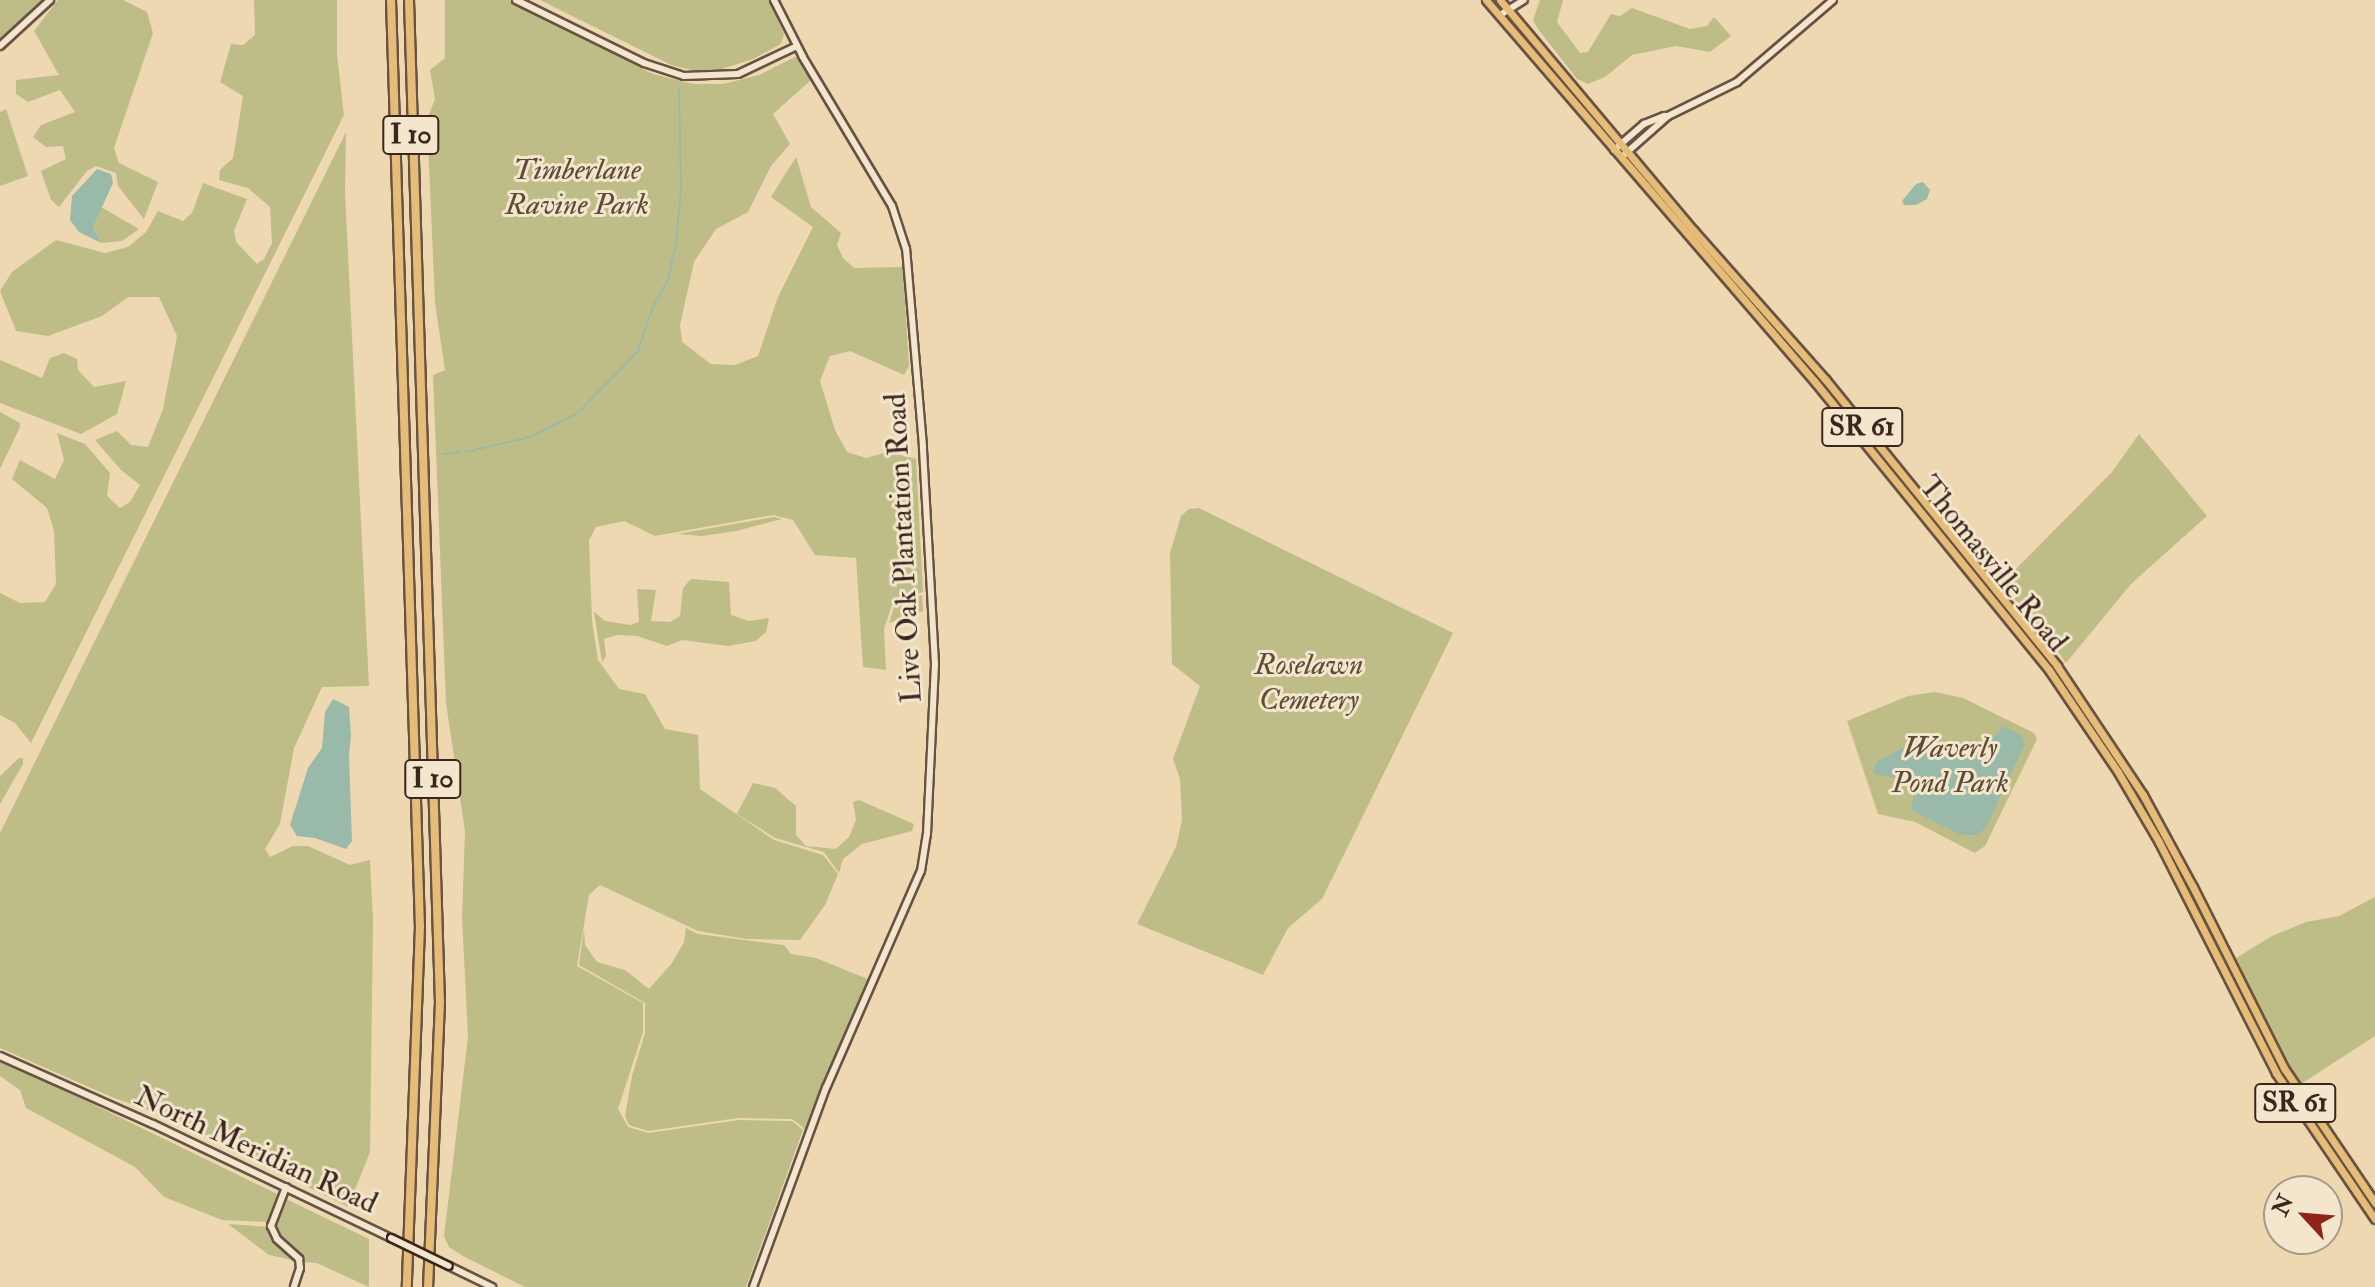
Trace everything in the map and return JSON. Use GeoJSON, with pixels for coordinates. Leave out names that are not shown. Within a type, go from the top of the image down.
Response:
{"type":"FeatureCollection","features":[{"type":"Feature","properties":{"kind":"highway","name":"I 10"},"geometry":{"type":"LineString","coordinates":[[391,0],[420,926],[407,1287]]}},
{"type":"Feature","properties":{"kind":"highway","name":"I 10"},"geometry":{"type":"LineString","coordinates":[[409,0],[440,1002],[428,1287]]}},
{"type":"Feature","properties":{"kind":"main road","name":"Thomasville Road"},"geometry":{"type":"LineString","coordinates":[[1486,0],[1815,382],[1859,439],[1906,489],[2044,663],[2118,772],[2159,842],[2276,1073],[2356,1184],[2375,1219]]}},
{"type":"Feature","properties":{"kind":"main road","name":"Thomasville Road"},"geometry":{"type":"LineString","coordinates":[[1503,1],[1867,433],[1906,489]]}},
{"type":"Feature","properties":{"kind":"main road"},"geometry":{"type":"LineString","coordinates":[[1859,439],[1867,433]]}},
{"type":"Feature","properties":{"kind":"main road","name":"Thomasville Road"},"geometry":{"type":"LineString","coordinates":[[2356,1184],[2375,1203]]}},
{"type":"Feature","properties":{"kind":"street"},"geometry":{"type":"LineString","coordinates":[[0,46],[50,0]]}},
{"type":"Feature","properties":{"kind":"street"},"geometry":{"type":"LineString","coordinates":[[516,0],[644,63],[684,76],[738,74],[797,46]]}},
{"type":"Feature","properties":{"kind":"street","name":"Live Oak Plantation Road"},"geometry":{"type":"LineString","coordinates":[[753,1287],[826,1088],[921,871],[929,807],[935,664],[928,508],[906,249],[892,206],[797,46],[774,0]]}},
{"type":"Feature","properties":{"kind":"street"},"geometry":{"type":"LineString","coordinates":[[1500,15],[1524,0]]}},
{"type":"Feature","properties":{"kind":"street"},"geometry":{"type":"LineString","coordinates":[[1614,150],[1644,124],[1668,116],[1737,82],[1833,0]]}},
{"type":"Feature","properties":{"kind":"street"},"geometry":{"type":"LineString","coordinates":[[1500,15],[1503,1]]}},
{"type":"Feature","properties":{"kind":"street"},"geometry":{"type":"LineString","coordinates":[[1621,158],[1668,116]]}},
{"type":"Feature","properties":{"kind":"street","name":"North Meridian Road"},"geometry":{"type":"LineString","coordinates":[[0,1056],[286,1187],[492,1287]]}},
{"type":"Feature","properties":{"kind":"street"},"geometry":{"type":"LineString","coordinates":[[286,1187],[271,1224],[277,1239],[299,1259],[300,1268],[294,1287]]}},
{"type":"Feature","properties":{"kind":"green space"},"geometry":{"type":"Polygon","coordinates":[[[0,0],[43,0],[0,38],[0,0]]]}},
{"type":"Feature","properties":{"kind":"green space"},"geometry":{"type":"Polygon","coordinates":[[[58,0],[123,0],[147,12],[153,33],[114,148],[119,163],[158,182],[144,219],[118,186],[116,173],[96,166],[87,171],[59,207],[51,200],[41,171],[66,159],[63,146],[46,147],[33,137],[41,125],[75,112],[60,90],[28,102],[16,94],[16,80],[59,75],[34,31],[58,0]]]}},
{"type":"Feature","properties":{"kind":"green space"},"geometry":{"type":"Polygon","coordinates":[[[254,0],[337,0],[337,55],[344,115],[31,743],[15,723],[0,715],[0,593],[20,603],[45,602],[56,584],[54,531],[47,508],[12,479],[20,460],[55,479],[64,460],[57,433],[85,444],[110,473],[107,496],[120,508],[130,502],[140,485],[121,470],[95,440],[117,431],[131,445],[148,447],[163,409],[177,336],[159,297],[128,297],[102,316],[48,336],[16,331],[0,291],[12,272],[56,240],[105,253],[128,247],[146,232],[158,211],[183,221],[192,213],[203,183],[247,199],[234,231],[236,242],[257,264],[264,259],[272,243],[270,207],[248,188],[219,180],[220,170],[233,158],[243,96],[220,82],[231,44],[243,45],[255,35],[254,0]]]}},
{"type":"Feature","properties":{"kind":"green space","name":"Timberlane Ravine Park"},"geometry":{"type":"Polygon","coordinates":[[[445,0],[509,0],[653,74],[693,84],[723,84],[759,75],[797,56],[811,80],[773,114],[790,144],[771,166],[748,212],[716,229],[694,262],[680,325],[682,342],[711,364],[735,365],[758,356],[778,297],[813,227],[771,197],[796,157],[811,207],[841,233],[837,245],[843,258],[854,268],[903,267],[909,366],[904,375],[850,351],[830,356],[820,381],[835,430],[847,452],[866,458],[888,452],[916,459],[923,592],[893,602],[884,629],[886,670],[863,667],[856,558],[815,555],[793,520],[773,515],[655,536],[624,521],[596,527],[589,540],[592,621],[598,660],[619,689],[645,694],[665,729],[698,735],[700,789],[774,840],[823,855],[838,874],[825,905],[800,940],[746,939],[698,931],[600,885],[589,895],[577,966],[643,1003],[643,1032],[618,1109],[628,1127],[648,1133],[739,1120],[792,1121],[803,1130],[746,1287],[525,1287],[463,1256],[449,1247],[444,1236],[468,1037],[462,917],[465,831],[446,703],[433,375],[445,370],[435,303],[427,120],[435,99],[430,70],[445,58],[445,0]]]}},
{"type":"Feature","properties":{"kind":"green space"},"geometry":{"type":"Polygon","coordinates":[[[540,0],[769,0],[784,34],[781,44],[753,59],[713,72],[692,70],[671,65],[540,0]]]}},
{"type":"Feature","properties":{"kind":"green space"},"geometry":{"type":"Polygon","coordinates":[[[1540,0],[1563,0],[1557,22],[1580,53],[1588,52],[1611,14],[1620,16],[1632,8],[1690,29],[1707,26],[1714,17],[1731,36],[1710,52],[1676,46],[1632,55],[1605,77],[1588,84],[1577,79],[1538,29],[1533,20],[1540,0]]]}},
{"type":"Feature","properties":{"kind":"green space"},"geometry":{"type":"Polygon","coordinates":[[[6,109],[28,176],[0,186],[0,112],[6,109]]]}},
{"type":"Feature","properties":{"kind":"green space"},"geometry":{"type":"Polygon","coordinates":[[[346,132],[345,192],[369,686],[322,687],[294,748],[280,824],[265,849],[270,857],[293,846],[308,846],[350,865],[370,860],[373,921],[370,1152],[348,1207],[166,1116],[114,1098],[0,1048],[0,833],[346,132]]]}},
{"type":"Feature","properties":{"kind":"green space"},"geometry":{"type":"Polygon","coordinates":[[[101,207],[139,229],[122,241],[101,243],[93,227],[101,207]]]}},
{"type":"Feature","properties":{"kind":"green space"},"geometry":{"type":"Polygon","coordinates":[[[64,353],[77,359],[78,370],[94,387],[126,381],[117,414],[81,434],[0,403],[0,360],[42,378],[50,358],[64,353]]]}},
{"type":"Feature","properties":{"kind":"green space"},"geometry":{"type":"Polygon","coordinates":[[[0,412],[20,423],[20,427],[0,469],[0,412]]]}},
{"type":"Feature","properties":{"kind":"green space"},"geometry":{"type":"Polygon","coordinates":[[[2139,434],[2207,516],[2131,584],[2066,663],[2042,629],[2001,584],[2112,472],[2139,434]]]}},
{"type":"Feature","properties":{"kind":"green space","name":"Roselawn Cemetery"},"geometry":{"type":"Polygon","coordinates":[[[1199,508],[1453,633],[1322,899],[1288,928],[1263,975],[1137,924],[1176,847],[1182,820],[1180,779],[1173,759],[1200,686],[1172,664],[1170,553],[1181,516],[1189,509],[1199,508]]]}},
{"type":"Feature","properties":{"kind":"green space"},"geometry":{"type":"Polygon","coordinates":[[[774,517],[782,519],[702,536],[677,534],[774,517]]]}},
{"type":"Feature","properties":{"kind":"green space"},"geometry":{"type":"Polygon","coordinates":[[[691,579],[729,582],[731,615],[749,621],[769,618],[766,632],[756,641],[728,646],[682,640],[667,646],[637,636],[617,635],[604,639],[606,656],[602,662],[594,612],[605,621],[630,625],[639,622],[637,589],[656,590],[651,621],[670,622],[680,616],[683,588],[691,579]]]}},
{"type":"Feature","properties":{"kind":"green space"},"geometry":{"type":"Polygon","coordinates":[[[922,595],[923,611],[889,623],[895,604],[922,595]]]}},
{"type":"Feature","properties":{"kind":"green space","name":"Waverly Pond Park"},"geometry":{"type":"Polygon","coordinates":[[[1935,692],[1963,698],[2034,733],[2037,739],[1985,846],[1975,853],[1915,822],[1878,814],[1847,721],[1908,696],[1935,692]]]}},
{"type":"Feature","properties":{"kind":"green space"},"geometry":{"type":"Polygon","coordinates":[[[19,758],[23,758],[23,764],[0,804],[0,776],[19,758]]]}},
{"type":"Feature","properties":{"kind":"green space"},"geometry":{"type":"Polygon","coordinates":[[[753,783],[775,788],[796,806],[796,835],[806,846],[836,849],[849,837],[856,820],[853,802],[859,800],[914,824],[912,831],[862,844],[843,859],[839,873],[824,852],[775,838],[737,814],[753,783]]]}},
{"type":"Feature","properties":{"kind":"green space"},"geometry":{"type":"Polygon","coordinates":[[[2375,897],[2375,1036],[2301,1084],[2272,1035],[2236,958],[2272,936],[2306,922],[2339,916],[2375,897]]]}},
{"type":"Feature","properties":{"kind":"green space"},"geometry":{"type":"Polygon","coordinates":[[[686,928],[698,934],[784,945],[791,954],[816,958],[870,980],[803,1137],[804,1128],[792,1119],[738,1118],[648,1131],[629,1125],[625,1116],[632,1076],[645,1033],[645,1003],[579,965],[584,929],[585,945],[597,962],[625,970],[649,989],[672,963],[684,942],[686,928]]]}},
{"type":"Feature","properties":{"kind":"green space"},"geometry":{"type":"Polygon","coordinates":[[[0,1059],[279,1195],[268,1222],[222,1220],[164,1197],[135,1167],[26,1108],[20,1090],[0,1076],[0,1059]]]}},
{"type":"Feature","properties":{"kind":"green space"},"geometry":{"type":"Polygon","coordinates":[[[284,1198],[369,1239],[369,1287],[317,1263],[303,1262],[297,1251],[279,1237],[274,1225],[284,1198]]]}},
{"type":"Feature","properties":{"kind":"green space"},"geometry":{"type":"Polygon","coordinates":[[[228,1224],[268,1227],[275,1240],[297,1261],[269,1255],[228,1224]]]}},
{"type":"Feature","properties":{"kind":"shaded area"},"geometry":{"type":"Polygon","coordinates":[[[97,169],[111,174],[113,183],[93,227],[101,243],[79,232],[70,220],[72,196],[97,169]]]}},
{"type":"Feature","properties":{"kind":"shaded area"},"geometry":{"type":"Polygon","coordinates":[[[1923,182],[1930,190],[1927,199],[1916,205],[1904,205],[1902,201],[1916,184],[1923,182]]]}},
{"type":"Feature","properties":{"kind":"shaded area"},"geometry":{"type":"Polygon","coordinates":[[[333,699],[349,707],[352,841],[346,849],[315,838],[297,836],[290,825],[308,768],[322,748],[325,712],[333,699]]]}},
{"type":"Feature","properties":{"kind":"shaded area"},"geometry":{"type":"Polygon","coordinates":[[[2004,726],[2022,736],[2025,743],[1986,828],[1977,835],[1961,835],[1911,810],[1914,791],[1910,781],[1875,774],[1873,770],[1876,762],[1922,738],[1985,745],[2004,726]]]}},
{"type":"Feature","properties":{"kind":"waterway"},"geometry":{"type":"LineString","coordinates":[[466,452],[529,437],[578,413],[638,351],[652,309],[668,279],[676,243],[681,190],[679,89]]}},
{"type":"Feature","properties":{"kind":"waterway"},"geometry":{"type":"LineString","coordinates":[[443,454],[459,452]]}}]}
